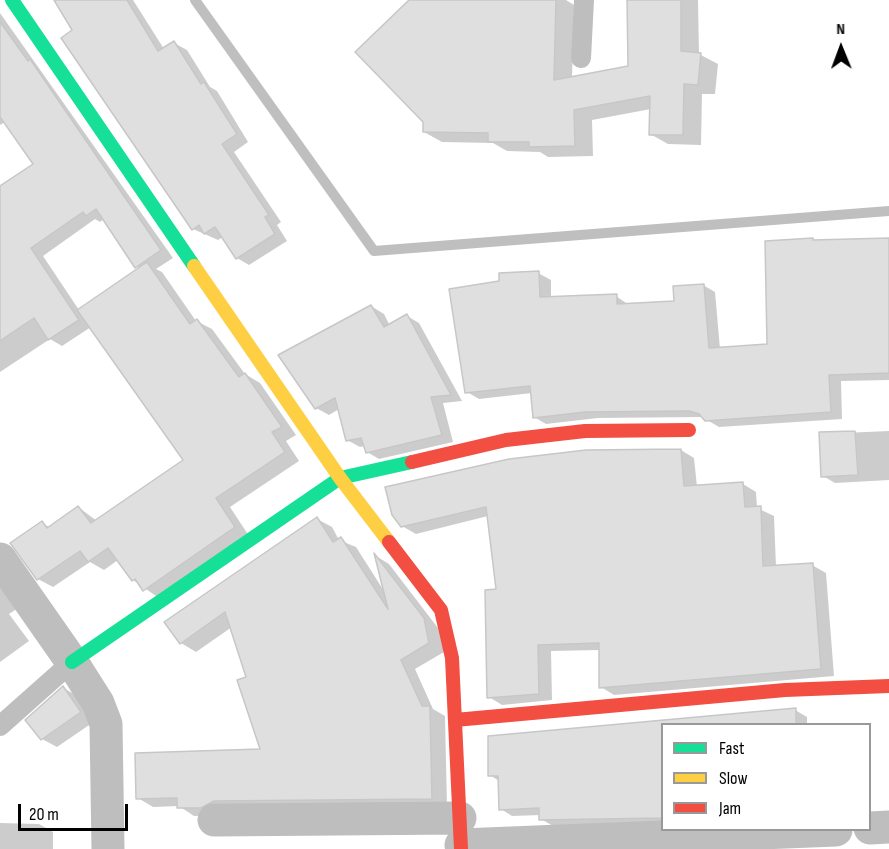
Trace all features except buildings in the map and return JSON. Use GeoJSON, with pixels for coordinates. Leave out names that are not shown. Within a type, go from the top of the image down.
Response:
{"type":"FeatureCollection","features":[{"type":"Feature","properties":{"kind":"street"},"geometry":{"type":"LineString","coordinates":[[12,0],[340,478],[441,610],[452,658],[461,838]]}},
{"type":"Feature","properties":{"kind":"street"},"geometry":{"type":"LineString","coordinates":[[72,662],[340,478],[506,440],[585,432],[690,430]]}},
{"type":"Feature","properties":{"kind":"street"},"geometry":{"type":"LineString","coordinates":[[0,559],[72,662],[98,703],[106,724],[108,849]]}},
{"type":"Feature","properties":{"kind":"street"},"geometry":{"type":"LineString","coordinates":[[455,720],[785,690],[889,686]]}},
{"type":"Feature","properties":{"kind":"street"},"geometry":{"type":"LineString","coordinates":[[214,820],[461,838],[789,831]]}},
{"type":"Feature","properties":{"kind":"street"},"geometry":{"type":"LineString","coordinates":[[871,828],[889,827]]}},
{"type":"Feature","properties":{"kind":"lane"},"geometry":{"type":"LineString","coordinates":[[581,58],[584,0]]}},
{"type":"Feature","properties":{"kind":"lane"},"geometry":{"type":"LineString","coordinates":[[0,726],[72,662]]}},
{"type":"Feature","properties":{"kind":"waterway"},"geometry":{"type":"LineString","coordinates":[[195,0],[374,251],[889,211]]}},
{"type":"Feature","properties":{"kind":"traffic: fast"},"geometry":{"type":"LineString","coordinates":[[12,0],[194,266]]}},
{"type":"Feature","properties":{"kind":"traffic: fast"},"geometry":{"type":"LineString","coordinates":[[72,662],[340,478],[412,462]]}},
{"type":"Feature","properties":{"kind":"traffic: slow"},"geometry":{"type":"LineString","coordinates":[[194,266],[340,478],[389,542]]}},
{"type":"Feature","properties":{"kind":"traffic: jam"},"geometry":{"type":"LineString","coordinates":[[412,462],[506,440],[585,431],[689,430]]}},
{"type":"Feature","properties":{"kind":"traffic: jam"},"geometry":{"type":"LineString","coordinates":[[389,542],[441,610],[452,658],[461,849]]}},
{"type":"Feature","properties":{"kind":"traffic: jam"},"geometry":{"type":"LineString","coordinates":[[455,720],[785,690],[889,686]]}}]}
